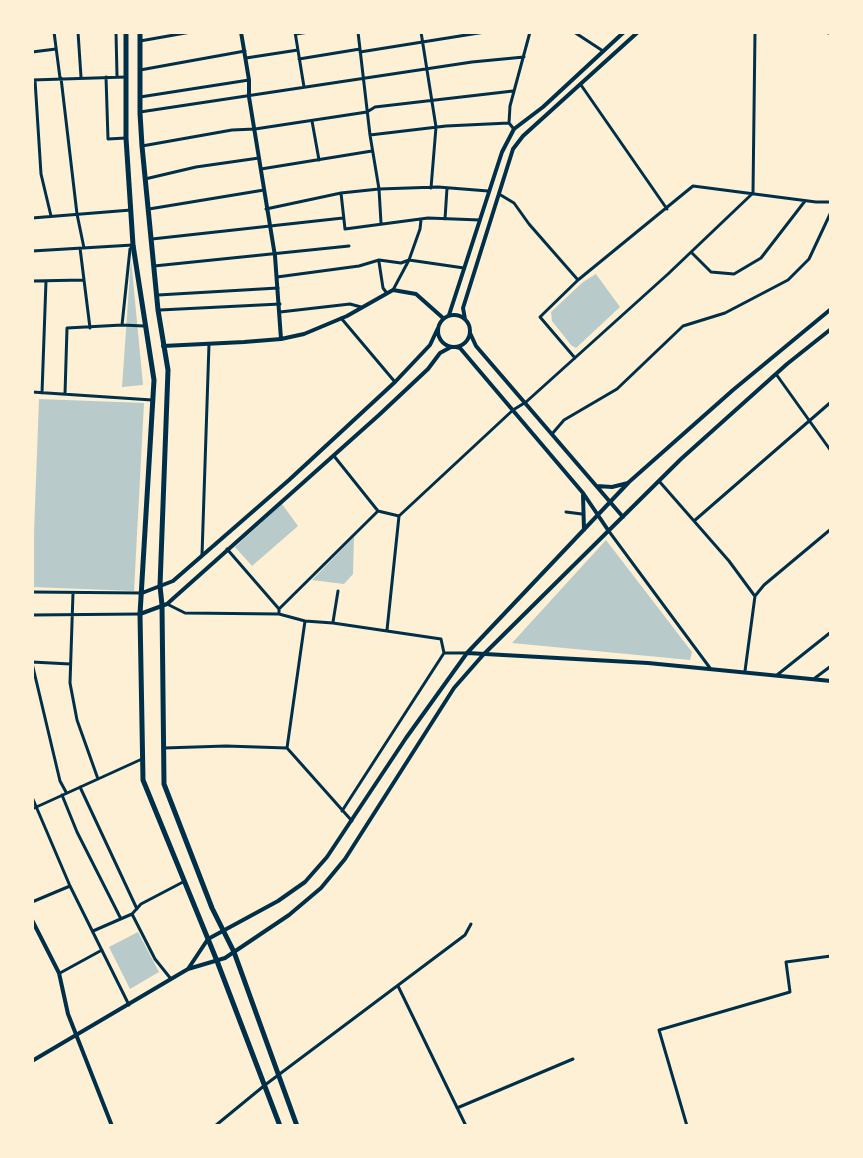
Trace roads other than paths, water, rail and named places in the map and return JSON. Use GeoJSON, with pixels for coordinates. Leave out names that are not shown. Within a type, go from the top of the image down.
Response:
{"type":"FeatureCollection","features":[{"type":"Feature","properties":{"kind":"main road"},"geometry":{"type":"LineString","coordinates":[[126,32],[126,138],[131,210],[154,380],[140,614],[143,780],[280,1126]]}},
{"type":"Feature","properties":{"kind":"main road"},"geometry":{"type":"LineString","coordinates":[[140,32],[142,146],[158,310],[168,370],[160,586],[165,604],[164,784],[212,908],[234,952],[297,1126]]}},
{"type":"Feature","properties":{"kind":"street"},"geometry":{"type":"LineString","coordinates":[[54,32],[90,329]]}},
{"type":"Feature","properties":{"kind":"street"},"geometry":{"type":"LineString","coordinates":[[78,32],[81,77]]}},
{"type":"Feature","properties":{"kind":"street"},"geometry":{"type":"LineString","coordinates":[[116,32],[117,76]]}},
{"type":"Feature","properties":{"kind":"street"},"geometry":{"type":"LineString","coordinates":[[140,41],[191,32]]}},
{"type":"Feature","properties":{"kind":"street"},"geometry":{"type":"LineString","coordinates":[[241,32],[275,256],[281,339]]}},
{"type":"Feature","properties":{"kind":"street"},"geometry":{"type":"LineString","coordinates":[[304,89],[295,33],[309,32]]}},
{"type":"Feature","properties":{"kind":"street"},"geometry":{"type":"LineString","coordinates":[[358,32],[381,223]]}},
{"type":"Feature","properties":{"kind":"street"},"geometry":{"type":"LineString","coordinates":[[421,32],[436,127],[431,188]]}},
{"type":"Feature","properties":{"kind":"street"},"geometry":{"type":"LineString","coordinates":[[299,59],[485,32]]}},
{"type":"Feature","properties":{"kind":"street"},"geometry":{"type":"LineString","coordinates":[[514,129],[509,123],[513,91],[530,32]]}},
{"type":"Feature","properties":{"kind":"street"},"geometry":{"type":"LineString","coordinates":[[574,32],[603,51]]}},
{"type":"Feature","properties":{"kind":"street"},"geometry":{"type":"LineString","coordinates":[[32,592],[142,593],[173,581],[395,382],[430,345],[446,316],[502,152],[514,129],[543,107],[624,32]]}},
{"type":"Feature","properties":{"kind":"street"},"geometry":{"type":"LineString","coordinates":[[623,517],[476,346],[463,308],[513,149],[638,32]]}},
{"type":"Feature","properties":{"kind":"street"},"geometry":{"type":"LineString","coordinates":[[387,630],[399,516],[753,193],[755,32]]}},
{"type":"Feature","properties":{"kind":"street"},"geometry":{"type":"LineString","coordinates":[[32,52],[57,49]]}},
{"type":"Feature","properties":{"kind":"street"},"geometry":{"type":"LineString","coordinates":[[140,70],[246,54],[298,50]]}},
{"type":"Feature","properties":{"kind":"street"},"geometry":{"type":"LineString","coordinates":[[140,113],[524,57]]}},
{"type":"Feature","properties":{"kind":"street"},"geometry":{"type":"LineString","coordinates":[[106,77],[108,139],[126,138]]}},
{"type":"Feature","properties":{"kind":"street"},"geometry":{"type":"LineString","coordinates":[[51,216],[41,174],[33,80],[126,77]]}},
{"type":"Feature","properties":{"kind":"street"},"geometry":{"type":"LineString","coordinates":[[140,97],[249,80]]}},
{"type":"Feature","properties":{"kind":"street"},"geometry":{"type":"LineString","coordinates":[[581,85],[667,209]]}},
{"type":"Feature","properties":{"kind":"street"},"geometry":{"type":"LineString","coordinates":[[142,146],[367,112],[375,107],[513,91]]}},
{"type":"Feature","properties":{"kind":"street"},"geometry":{"type":"LineString","coordinates":[[312,121],[319,160]]}},
{"type":"Feature","properties":{"kind":"street"},"geometry":{"type":"LineString","coordinates":[[370,135],[509,123]]}},
{"type":"Feature","properties":{"kind":"street"},"geometry":{"type":"LineString","coordinates":[[261,169],[374,151]]}},
{"type":"Feature","properties":{"kind":"street"},"geometry":{"type":"LineString","coordinates":[[145,179],[196,167],[259,158]]}},
{"type":"Feature","properties":{"kind":"street"},"geometry":{"type":"LineString","coordinates":[[575,358],[540,317],[578,280],[693,186],[831,202]]}},
{"type":"Feature","properties":{"kind":"street"},"geometry":{"type":"LineString","coordinates":[[445,219],[447,188]]}},
{"type":"Feature","properties":{"kind":"street"},"geometry":{"type":"LineString","coordinates":[[266,209],[341,193],[379,189],[489,191]]}},
{"type":"Feature","properties":{"kind":"street"},"geometry":{"type":"LineString","coordinates":[[148,209],[264,190]]}},
{"type":"Feature","properties":{"kind":"street"},"geometry":{"type":"LineString","coordinates":[[341,193],[345,229],[421,219],[480,220]]}},
{"type":"Feature","properties":{"kind":"street"},"geometry":{"type":"LineString","coordinates":[[499,194],[514,203],[578,280]]}},
{"type":"Feature","properties":{"kind":"street"},"geometry":{"type":"LineString","coordinates":[[691,252],[711,272],[734,274],[761,258],[805,201]]}},
{"type":"Feature","properties":{"kind":"street"},"geometry":{"type":"LineString","coordinates":[[32,218],[131,210]]}},
{"type":"Feature","properties":{"kind":"street"},"geometry":{"type":"LineString","coordinates":[[552,434],[564,420],[617,389],[683,326],[725,313],[788,280],[809,259],[831,212]]}},
{"type":"Feature","properties":{"kind":"street"},"geometry":{"type":"LineString","coordinates":[[152,239],[343,218]]}},
{"type":"Feature","properties":{"kind":"street"},"geometry":{"type":"LineString","coordinates":[[393,290],[409,260],[421,219]]}},
{"type":"Feature","properties":{"kind":"street"},"geometry":{"type":"LineString","coordinates":[[32,251],[134,245]]}},
{"type":"Feature","properties":{"kind":"street"},"geometry":{"type":"LineString","coordinates":[[122,325],[130,249],[134,245]]}},
{"type":"Feature","properties":{"kind":"street"},"geometry":{"type":"LineString","coordinates":[[154,266],[349,246]]}},
{"type":"Feature","properties":{"kind":"street"},"geometry":{"type":"LineString","coordinates":[[277,277],[332,271],[379,260],[401,263],[409,260],[464,268]]}},
{"type":"Feature","properties":{"kind":"street"},"geometry":{"type":"LineString","coordinates":[[379,260],[386,292]]}},
{"type":"Feature","properties":{"kind":"street"},"geometry":{"type":"LineString","coordinates":[[32,281],[85,279]]}},
{"type":"Feature","properties":{"kind":"street"},"geometry":{"type":"LineString","coordinates":[[42,393],[46,281]]}},
{"type":"Feature","properties":{"kind":"street"},"geometry":{"type":"LineString","coordinates":[[157,295],[278,288]]}},
{"type":"Feature","properties":{"kind":"street"},"geometry":{"type":"LineString","coordinates":[[163,346],[281,339],[304,334],[393,290],[416,294],[446,316],[458,315],[465,319]]}},
{"type":"Feature","properties":{"kind":"street"},"geometry":{"type":"LineString","coordinates":[[158,310],[280,304]]}},
{"type":"Feature","properties":{"kind":"street"},"geometry":{"type":"LineString","coordinates":[[280,312],[350,304],[361,307]]}},
{"type":"Feature","properties":{"kind":"street"},"geometry":{"type":"LineString","coordinates":[[188,969],[208,939],[278,901],[305,882],[327,857],[467,653],[629,482],[831,309]]}},
{"type":"Feature","properties":{"kind":"street"},"geometry":{"type":"LineString","coordinates":[[341,318],[395,382]]}},
{"type":"Feature","properties":{"kind":"street"},"geometry":{"type":"LineString","coordinates":[[65,394],[67,328],[147,326]]}},
{"type":"Feature","properties":{"kind":"street"},"geometry":{"type":"LineString","coordinates":[[438,328],[442,342],[460,348],[583,493],[710,668]]}},
{"type":"Feature","properties":{"kind":"street"},"geometry":{"type":"LineString","coordinates":[[32,1059],[188,969],[217,961],[234,952],[289,915],[321,888],[345,859],[454,688],[483,655],[659,481],[776,374],[831,329]]}},
{"type":"Feature","properties":{"kind":"street"},"geometry":{"type":"LineString","coordinates":[[32,615],[140,614],[165,604],[428,369],[440,353],[465,342],[470,333]]}},
{"type":"Feature","properties":{"kind":"street"},"geometry":{"type":"LineString","coordinates":[[202,555],[209,344]]}},
{"type":"Feature","properties":{"kind":"street"},"geometry":{"type":"LineString","coordinates":[[776,374],[831,451]]}},
{"type":"Feature","properties":{"kind":"street"},"geometry":{"type":"LineString","coordinates":[[32,392],[152,400]]}},
{"type":"Feature","properties":{"kind":"street"},"geometry":{"type":"LineString","coordinates":[[694,521],[831,402]]}},
{"type":"Feature","properties":{"kind":"street"},"geometry":{"type":"LineString","coordinates":[[333,455],[378,511],[399,516]]}},
{"type":"Feature","properties":{"kind":"street"},"geometry":{"type":"LineString","coordinates":[[659,481],[755,596]]}},
{"type":"Feature","properties":{"kind":"street"},"geometry":{"type":"LineString","coordinates":[[595,486],[612,487],[629,482]]}},
{"type":"Feature","properties":{"kind":"street"},"geometry":{"type":"LineString","coordinates":[[583,493],[584,531]]}},
{"type":"Feature","properties":{"kind":"street"},"geometry":{"type":"LineString","coordinates":[[279,612],[378,511]]}},
{"type":"Feature","properties":{"kind":"street"},"geometry":{"type":"LineString","coordinates":[[566,512],[584,514]]}},
{"type":"Feature","properties":{"kind":"street"},"geometry":{"type":"LineString","coordinates":[[745,671],[755,596],[831,529]]}},
{"type":"Feature","properties":{"kind":"street"},"geometry":{"type":"LineString","coordinates":[[227,549],[279,612]]}},
{"type":"Feature","properties":{"kind":"street"},"geometry":{"type":"LineString","coordinates":[[333,623],[338,591]]}},
{"type":"Feature","properties":{"kind":"street"},"geometry":{"type":"LineString","coordinates":[[73,593],[70,683],[77,720],[98,779]]}},
{"type":"Feature","properties":{"kind":"street"},"geometry":{"type":"LineString","coordinates":[[165,604],[185,613],[279,612],[305,621],[441,639],[444,653],[342,811]]}},
{"type":"Feature","properties":{"kind":"street"},"geometry":{"type":"LineString","coordinates":[[287,748],[305,621]]}},
{"type":"Feature","properties":{"kind":"street"},"geometry":{"type":"LineString","coordinates":[[777,675],[831,632]]}},
{"type":"Feature","properties":{"kind":"street"},"geometry":{"type":"LineString","coordinates":[[444,653],[710,668],[831,681]]}},
{"type":"Feature","properties":{"kind":"street"},"geometry":{"type":"LineString","coordinates":[[70,664],[32,662],[64,794],[84,846],[121,919]]}},
{"type":"Feature","properties":{"kind":"street"},"geometry":{"type":"LineString","coordinates":[[815,678],[831,666]]}},
{"type":"Feature","properties":{"kind":"street"},"geometry":{"type":"LineString","coordinates":[[163,748],[287,748],[352,821]]}},
{"type":"Feature","properties":{"kind":"street"},"geometry":{"type":"LineString","coordinates":[[33,808],[142,759]]}},
{"type":"Feature","properties":{"kind":"street"},"geometry":{"type":"LineString","coordinates":[[80,787],[137,909]]}},
{"type":"Feature","properties":{"kind":"street"},"geometry":{"type":"LineString","coordinates":[[32,797],[33,808],[129,1005]]}},
{"type":"Feature","properties":{"kind":"street"},"geometry":{"type":"LineString","coordinates":[[93,931],[132,914],[141,904],[184,882]]}},
{"type":"Feature","properties":{"kind":"street"},"geometry":{"type":"LineString","coordinates":[[32,902],[70,886]]}},
{"type":"Feature","properties":{"kind":"street"},"geometry":{"type":"LineString","coordinates":[[132,914],[155,959],[172,979]]}},
{"type":"Feature","properties":{"kind":"street"},"geometry":{"type":"LineString","coordinates":[[32,920],[59,973],[68,1014],[112,1126]]}},
{"type":"Feature","properties":{"kind":"street"},"geometry":{"type":"LineString","coordinates":[[215,1126],[465,935],[471,924]]}},
{"type":"Feature","properties":{"kind":"street"},"geometry":{"type":"LineString","coordinates":[[59,973],[102,950]]}},
{"type":"Feature","properties":{"kind":"street"},"geometry":{"type":"LineString","coordinates":[[687,1126],[659,1030],[790,992],[786,962],[831,956]]}},
{"type":"Feature","properties":{"kind":"street"},"geometry":{"type":"LineString","coordinates":[[398,986],[466,1126]]}},
{"type":"Feature","properties":{"kind":"street"},"geometry":{"type":"LineString","coordinates":[[457,1108],[573,1059]]}}]}
